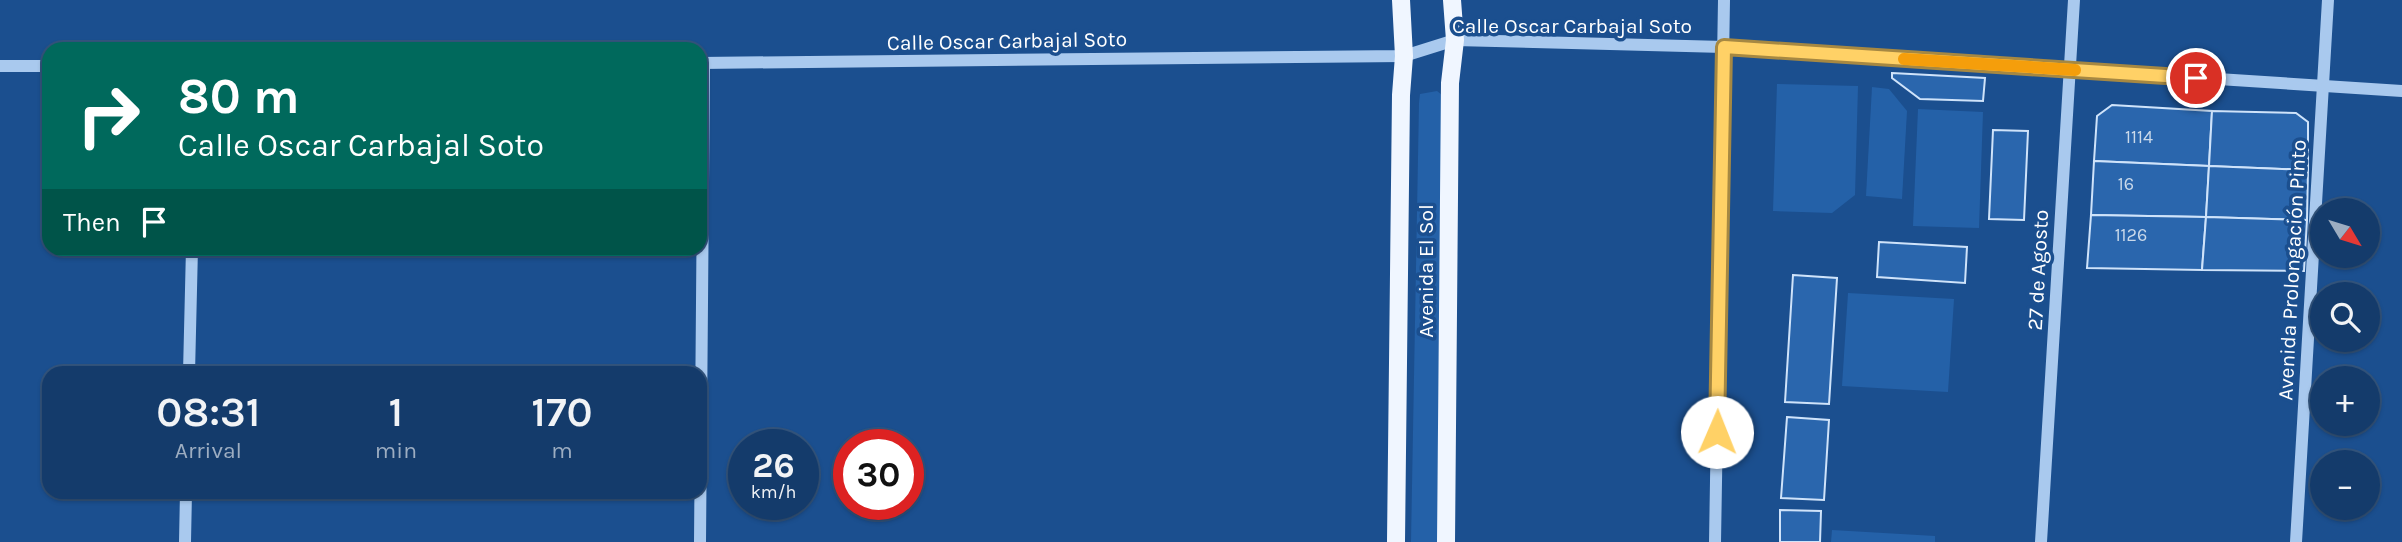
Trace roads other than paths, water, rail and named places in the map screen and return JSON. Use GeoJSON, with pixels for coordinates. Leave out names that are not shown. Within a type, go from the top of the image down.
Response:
{"type":"FeatureCollection","features":[{"type":"Feature","properties":{"kind":"main road","name":"Avenida El Sol"},"geometry":{"type":"LineString","coordinates":[[1396,542],[1401,95],[1404,56],[1401,0]]}},
{"type":"Feature","properties":{"kind":"main road","name":"Avenida El Sol"},"geometry":{"type":"LineString","coordinates":[[1446,542],[1450,83],[1455,40],[1452,0]]}},
{"type":"Feature","properties":{"kind":"street"},"geometry":{"type":"LineString","coordinates":[[1715,542],[1724,0]]}},
{"type":"Feature","properties":{"kind":"street","name":"27 de Agosto"},"geometry":{"type":"LineString","coordinates":[[2041,542],[2074,0]]}},
{"type":"Feature","properties":{"kind":"street","name":"Avenida Prolongación Pinto"},"geometry":{"type":"LineString","coordinates":[[2296,542],[2328,0]]}},
{"type":"Feature","properties":{"kind":"street","name":"Calle Oscar Carbajal Soto"},"geometry":{"type":"LineString","coordinates":[[707,63],[1404,56],[1455,40],[1724,47],[2402,91]]}},
{"type":"Feature","properties":{"kind":"street"},"geometry":{"type":"LineString","coordinates":[[0,66],[42,66]]}},
{"type":"Feature","properties":{"kind":"street"},"geometry":{"type":"LineString","coordinates":[[189,366],[192,256]]}},
{"type":"Feature","properties":{"kind":"street"},"geometry":{"type":"LineString","coordinates":[[701,256],[701,366]]}},
{"type":"Feature","properties":{"kind":"street"},"geometry":{"type":"LineString","coordinates":[[185,542],[186,499]]}},
{"type":"Feature","properties":{"kind":"street"},"geometry":{"type":"LineString","coordinates":[[700,499],[700,542]]}}]}
